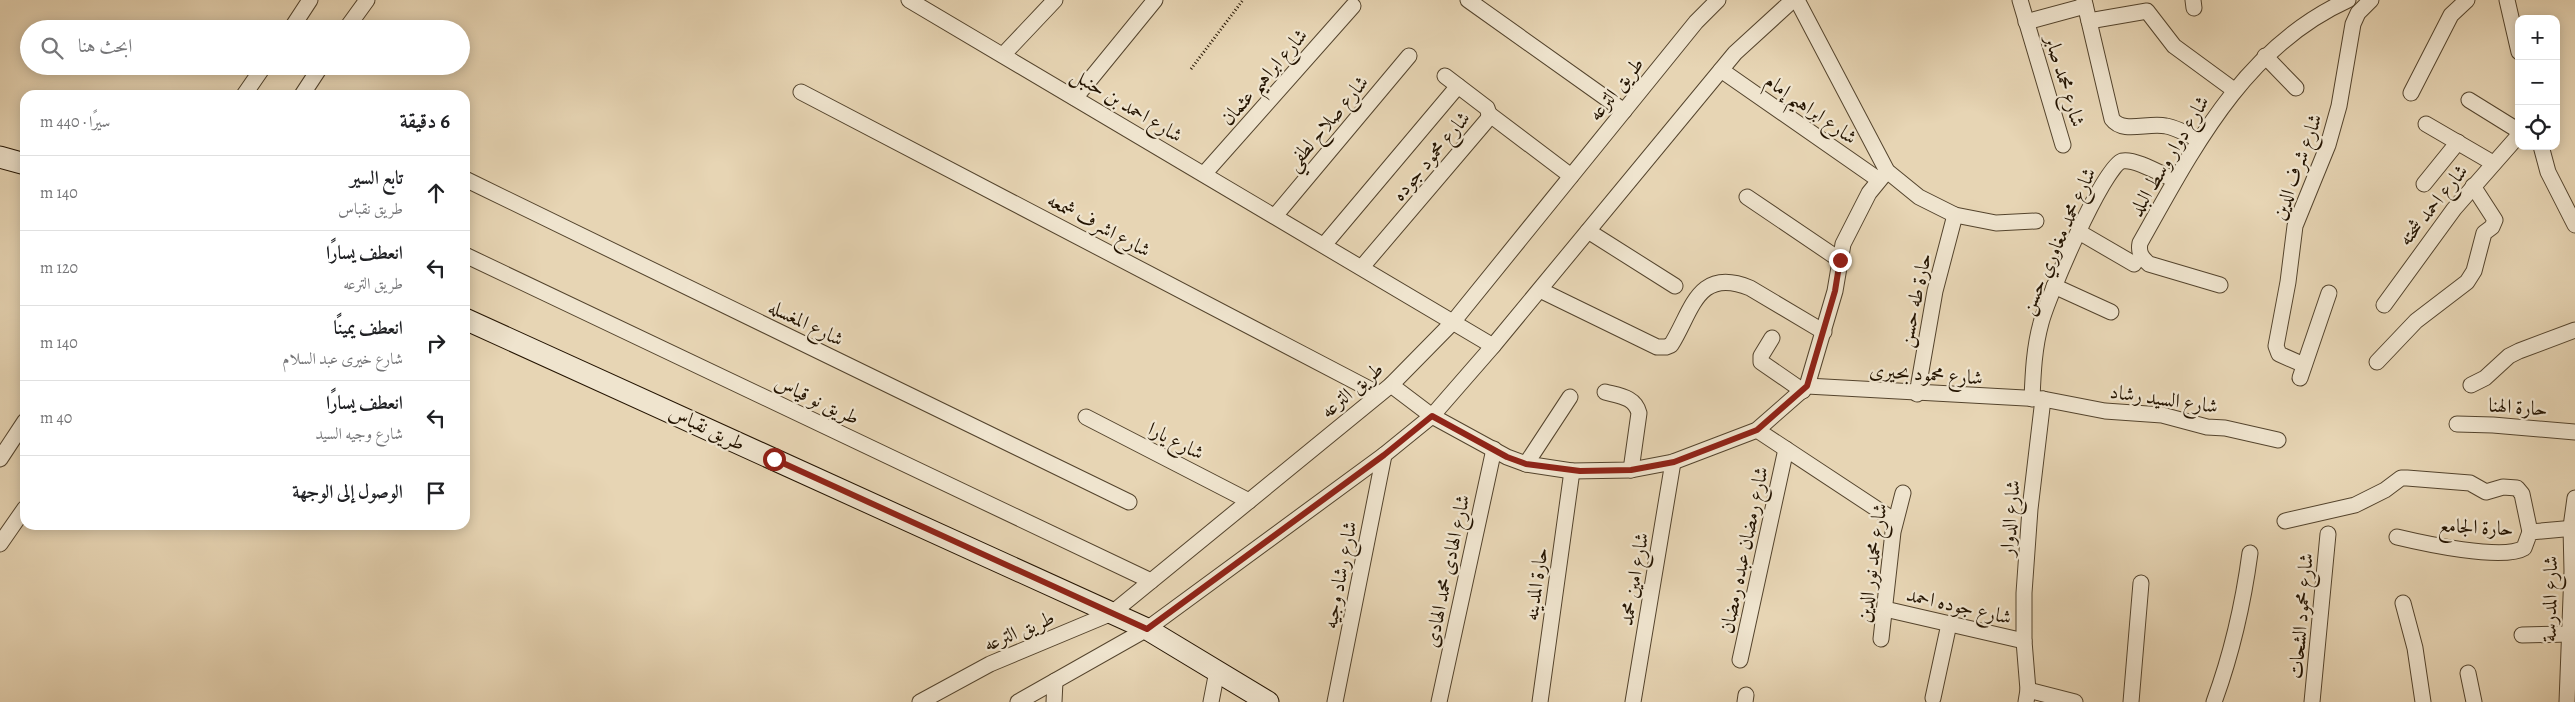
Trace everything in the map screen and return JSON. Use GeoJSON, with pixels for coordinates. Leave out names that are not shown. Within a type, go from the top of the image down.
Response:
{"type":"FeatureCollection","features":[{"type":"Feature","properties":{"kind":"street"},"geometry":{"type":"LineString","coordinates":[[297,20],[310,0]]}},
{"type":"Feature","properties":{"kind":"street"},"geometry":{"type":"LineString","coordinates":[[353,20],[367,0]]}},
{"type":"Feature","properties":{"kind":"street","name":"شارع احمد بن حنبل"},"geometry":{"type":"LineString","coordinates":[[909,0],[1493,346]]}},
{"type":"Feature","properties":{"kind":"street"},"geometry":{"type":"LineString","coordinates":[[1003,56],[1054,0]]}},
{"type":"Feature","properties":{"kind":"street"},"geometry":{"type":"LineString","coordinates":[[1075,98],[1155,0]]}},
{"type":"Feature","properties":{"kind":"street"},"geometry":{"type":"LineString","coordinates":[[1468,0],[1624,111]]}},
{"type":"Feature","properties":{"kind":"street"},"geometry":{"type":"LineString","coordinates":[[1018,702],[1147,629],[1384,455],[1432,416],[1540,290],[1735,52],[1795,0],[1883,176],[1857,214],[1843,244],[1824,332],[1805,389],[1761,362],[1761,356],[1772,338]]}},
{"type":"Feature","properties":{"kind":"street","name":"شارع محمد صابر"},"geometry":{"type":"LineString","coordinates":[[2020,0],[2063,145]]}},
{"type":"Feature","properties":{"kind":"street","name":"شارع دوار وسط البلد"},"geometry":{"type":"LineString","coordinates":[[2220,285],[2149,264],[2139,250],[2140,243],[2199,140],[2234,90],[2265,56],[2284,39],[2332,7],[2348,0]]}},
{"type":"Feature","properties":{"kind":"street","name":"شارع شرف الدين"},"geometry":{"type":"LineString","coordinates":[[2329,293],[2302,372],[2279,354],[2276,346],[2288,282],[2295,226],[2328,145],[2339,106],[2353,24],[2358,13],[2371,0]]}},
{"type":"Feature","properties":{"kind":"street"},"geometry":{"type":"LineString","coordinates":[[2411,93],[2450,15],[2467,0]]}},
{"type":"Feature","properties":{"kind":"street"},"geometry":{"type":"LineString","coordinates":[[2507,0],[2515,35]]}},
{"type":"Feature","properties":{"kind":"street","name":"طريق الترعه"},"geometry":{"type":"LineString","coordinates":[[920,702],[990,664],[1112,613],[1385,390],[1453,322],[1696,22],[1708,3]]}},
{"type":"Feature","properties":{"kind":"street"},"geometry":{"type":"LineString","coordinates":[[2026,22],[2084,3],[2112,119],[2116,125],[2122,127],[2158,124],[2180,130],[2199,140]]}},
{"type":"Feature","properties":{"kind":"street","name":"شارع ابراهيم عثمان"},"geometry":{"type":"LineString","coordinates":[[1204,174],[1353,6]]}},
{"type":"Feature","properties":{"kind":"street","name":"شارع دوار وسط البلد"},"geometry":{"type":"LineString","coordinates":[[2089,22],[2146,6],[2174,46],[2234,90]]}},
{"type":"Feature","properties":{"kind":"street","name":"شارع صلاح لطفي"},"geometry":{"type":"LineString","coordinates":[[1275,216],[1410,56]]}},
{"type":"Feature","properties":{"kind":"street"},"geometry":{"type":"LineString","coordinates":[[2265,56],[2296,88]]}},
{"type":"Feature","properties":{"kind":"street","name":"شارع ابراهيم إمام"},"geometry":{"type":"LineString","coordinates":[[1720,70],[1883,176],[1918,197],[1955,215],[1996,223],[2036,221]]}},
{"type":"Feature","properties":{"kind":"street"},"geometry":{"type":"LineString","coordinates":[[247,90],[258,75]]}},
{"type":"Feature","properties":{"kind":"street"},"geometry":{"type":"LineString","coordinates":[[305,90],[315,75]]}},
{"type":"Feature","properties":{"kind":"street","name":"شارع محمود جوده"},"geometry":{"type":"LineString","coordinates":[[1362,267],[1485,125],[1489,114],[1486,108],[1445,76]]}},
{"type":"Feature","properties":{"kind":"street"},"geometry":{"type":"LineString","coordinates":[[1324,246],[1458,86]]}},
{"type":"Feature","properties":{"kind":"street","name":"شارع اشرف شمعه"},"geometry":{"type":"LineString","coordinates":[[801,92],[1385,390],[1507,457],[1526,464],[1572,471],[1631,470],[1674,462],[1757,430],[1805,389]]}},
{"type":"Feature","properties":{"kind":"street"},"geometry":{"type":"LineString","coordinates":[[2470,100],[2515,128]]}},
{"type":"Feature","properties":{"kind":"street"},"geometry":{"type":"LineString","coordinates":[[1489,114],[1571,176]]}},
{"type":"Feature","properties":{"kind":"street"},"geometry":{"type":"LineString","coordinates":[[2426,124],[2493,163]]}},
{"type":"Feature","properties":{"kind":"street","name":"شارع احمد شحته"},"geometry":{"type":"LineString","coordinates":[[2384,305],[2417,256],[2473,186],[2515,139]]}},
{"type":"Feature","properties":{"kind":"street"},"geometry":{"type":"LineString","coordinates":[[2424,184],[2458,142]]}},
{"type":"Feature","properties":{"kind":"street"},"geometry":{"type":"LineString","coordinates":[[2542,150],[2548,172],[2575,225]]}},
{"type":"Feature","properties":{"kind":"street"},"geometry":{"type":"LineString","coordinates":[[0,157],[20,163]]}},
{"type":"Feature","properties":{"kind":"street","name":"شارع محمد مغاوري حسن"},"geometry":{"type":"LineString","coordinates":[[2037,399],[2034,360],[2041,323],[2054,286],[2079,232],[2100,190],[2117,163],[2132,161],[2176,180]]}},
{"type":"Feature","properties":{"kind":"street","name":"شارع المغسله"},"geometry":{"type":"LineString","coordinates":[[470,181],[1129,502]]}},
{"type":"Feature","properties":{"kind":"street"},"geometry":{"type":"LineString","coordinates":[[2377,362],[2416,321],[2462,287],[2474,271],[2484,233],[2492,227],[2495,220],[2473,186]]}},
{"type":"Feature","properties":{"kind":"street"},"geometry":{"type":"LineString","coordinates":[[1747,197],[1840,260]]}},
{"type":"Feature","properties":{"kind":"street","name":"حارة طه حسن"},"geometry":{"type":"LineString","coordinates":[[1917,394],[1935,291],[1955,215]]}},
{"type":"Feature","properties":{"kind":"street"},"geometry":{"type":"LineString","coordinates":[[1588,231],[1676,286]]}},
{"type":"Feature","properties":{"kind":"street"},"geometry":{"type":"LineString","coordinates":[[2079,232],[2134,264]]}},
{"type":"Feature","properties":{"kind":"street","name":"طريق نو قياس"},"geometry":{"type":"LineString","coordinates":[[470,257],[1151,581]]}},
{"type":"Feature","properties":{"kind":"street"},"geometry":{"type":"LineString","coordinates":[[1540,290],[1657,347],[1666,348],[1671,345],[1696,297],[1706,288],[1725,282],[1737,282],[1824,332]]}},
{"type":"Feature","properties":{"kind":"street"},"geometry":{"type":"LineString","coordinates":[[2054,286],[2111,312]]}},
{"type":"Feature","properties":{"kind":"street","name":"طريق نقباس"},"geometry":{"type":"LineString","coordinates":[[470,321],[1147,629],[1267,702]]}},
{"type":"Feature","properties":{"kind":"street"},"geometry":{"type":"LineString","coordinates":[[2471,385],[2485,378],[2509,356],[2575,330]]}},
{"type":"Feature","properties":{"kind":"street","name":"شارع محمود بحيرى"},"geometry":{"type":"LineString","coordinates":[[1805,389],[2037,399]]}},
{"type":"Feature","properties":{"kind":"street"},"geometry":{"type":"LineString","coordinates":[[1605,392],[1632,400],[1638,405],[1640,412],[1631,470]]}},
{"type":"Feature","properties":{"kind":"street"},"geometry":{"type":"LineString","coordinates":[[1526,464],[1570,398]]}},
{"type":"Feature","properties":{"kind":"street","name":"شارع السيد رشاد"},"geometry":{"type":"LineString","coordinates":[[2037,399],[2106,411],[2162,415],[2207,427],[2225,428],[2278,440]]}},
{"type":"Feature","properties":{"kind":"street","name":"شارع الدوار"},"geometry":{"type":"LineString","coordinates":[[2027,696],[2024,593],[2037,399]]}},
{"type":"Feature","properties":{"kind":"street","name":"شارع يارا"},"geometry":{"type":"LineString","coordinates":[[1086,417],[1249,501]]}},
{"type":"Feature","properties":{"kind":"street","name":"حارة الهنا"},"geometry":{"type":"LineString","coordinates":[[2457,424],[2575,432]]}},
{"type":"Feature","properties":{"kind":"street"},"geometry":{"type":"LineString","coordinates":[[0,459],[20,429]]}},
{"type":"Feature","properties":{"kind":"street"},"geometry":{"type":"LineString","coordinates":[[1757,430],[1895,521]]}},
{"type":"Feature","properties":{"kind":"street","name":"شارع الهادى محمد الهادى"},"geometry":{"type":"LineString","coordinates":[[1439,702],[1494,449]]}},
{"type":"Feature","properties":{"kind":"street","name":"شارع رمضان عبده رمضان"},"geometry":{"type":"LineString","coordinates":[[1740,660],[1786,449]]}},
{"type":"Feature","properties":{"kind":"street","name":"شارع رشاد وجيه"},"geometry":{"type":"LineString","coordinates":[[1335,702],[1384,455]]}},
{"type":"Feature","properties":{"kind":"street","name":"شارع امين محمد"},"geometry":{"type":"LineString","coordinates":[[1633,702],[1674,462]]}},
{"type":"Feature","properties":{"kind":"street","name":"حارة المدينه"},"geometry":{"type":"LineString","coordinates":[[1540,702],[1572,471]]}},
{"type":"Feature","properties":{"kind":"street"},"geometry":{"type":"LineString","coordinates":[[2284,521],[2355,505],[2385,490],[2401,478],[2470,483],[2486,492],[2503,487],[2513,487],[2522,494],[2530,532]]}},
{"type":"Feature","properties":{"kind":"street","name":"شارع محمد نور الدين"},"geometry":{"type":"LineString","coordinates":[[1881,639],[1895,521],[1903,493]]}},
{"type":"Feature","properties":{"kind":"street","name":"شارع المدرسة"},"geometry":{"type":"LineString","coordinates":[[2570,693],[2572,651],[2570,634],[2574,572],[2573,527],[2575,498]]}},
{"type":"Feature","properties":{"kind":"street"},"geometry":{"type":"LineString","coordinates":[[0,544],[20,515]]}},
{"type":"Feature","properties":{"kind":"street","name":"حارة الجامع"},"geometry":{"type":"LineString","coordinates":[[2397,537],[2435,546],[2511,552],[2524,548],[2530,532],[2573,527]]}},
{"type":"Feature","properties":{"kind":"street","name":"شارع محمود الشحات"},"geometry":{"type":"LineString","coordinates":[[2312,702],[2328,534]]}},
{"type":"Feature","properties":{"kind":"street"},"geometry":{"type":"LineString","coordinates":[[2214,702],[2228,664],[2242,608],[2250,554]]}},
{"type":"Feature","properties":{"kind":"street"},"geometry":{"type":"LineString","coordinates":[[2131,702],[2141,582]]}},
{"type":"Feature","properties":{"kind":"street"},"geometry":{"type":"LineString","coordinates":[[2404,603],[2415,648],[2423,702]]}},
{"type":"Feature","properties":{"kind":"street","name":"شارع جوده احمد"},"geometry":{"type":"LineString","coordinates":[[1885,609],[2024,641]]}},
{"type":"Feature","properties":{"kind":"street"},"geometry":{"type":"LineString","coordinates":[[1933,698],[1949,624]]}},
{"type":"Feature","properties":{"kind":"street"},"geometry":{"type":"LineString","coordinates":[[2522,635],[2570,634]]}},
{"type":"Feature","properties":{"kind":"street"},"geometry":{"type":"LineString","coordinates":[[1211,702],[1217,672]]}},
{"type":"Feature","properties":{"kind":"street"},"geometry":{"type":"LineString","coordinates":[[2468,673],[2474,702]]}},
{"type":"Feature","properties":{"kind":"street"},"geometry":{"type":"LineString","coordinates":[[1054,702],[1055,681]]}},
{"type":"Feature","properties":{"kind":"street"},"geometry":{"type":"LineString","coordinates":[[2027,696],[2075,702]]}},
{"type":"Feature","properties":{"kind":"path"},"geometry":{"type":"LineString","coordinates":[[1191,69],[1244,0]]}},
{"type":"Feature","properties":{"kind":"route"},"geometry":{"type":"LineString","coordinates":[[774,459],[1147,629],[1384,455],[1432,416],[1507,457],[1526,464],[1572,471],[1631,470],[1674,462],[1757,430],[1807,386],[1835,291],[1840,260]]}}]}
